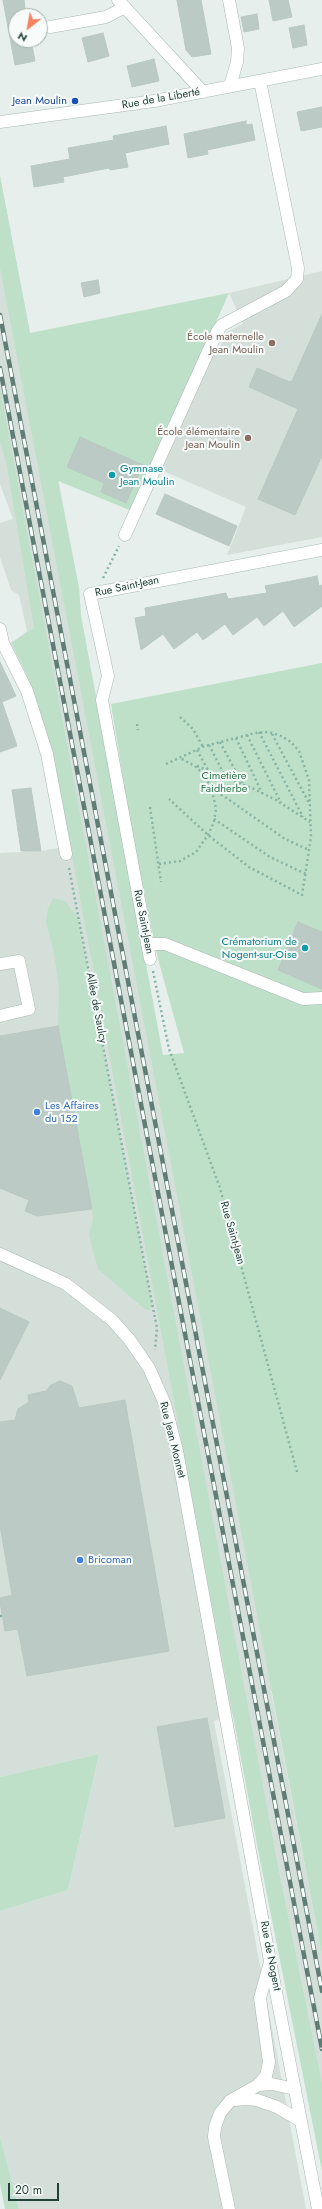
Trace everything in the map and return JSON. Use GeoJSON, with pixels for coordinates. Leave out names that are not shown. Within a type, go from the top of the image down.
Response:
{"type":"FeatureCollection","features":[{"type":"Feature","properties":{"kind":"street"},"geometry":{"type":"LineString","coordinates":[[230,0],[238,48],[237,62],[230,86]]}},
{"type":"Feature","properties":{"kind":"street"},"geometry":{"type":"LineString","coordinates":[[50,27],[106,17],[122,4],[203,92]]}},
{"type":"Feature","properties":{"kind":"street","name":"Rue de la Liberté"},"geometry":{"type":"LineString","coordinates":[[0,122],[137,104],[322,69]]}},
{"type":"Feature","properties":{"kind":"street"},"geometry":{"type":"LineString","coordinates":[[125,535],[217,332],[222,325],[286,291],[297,279],[298,268],[260,81]]}},
{"type":"Feature","properties":{"kind":"street","name":"Rue Saint-Jean"},"geometry":{"type":"LineString","coordinates":[[150,959],[102,700],[108,676],[90,594],[322,550]]}},
{"type":"Feature","properties":{"kind":"street"},"geometry":{"type":"LineString","coordinates":[[0,629],[4,655],[27,690],[51,765],[66,854]]}},
{"type":"Feature","properties":{"kind":"street"},"geometry":{"type":"LineString","coordinates":[[147,944],[165,944],[303,999],[322,998]]}},
{"type":"Feature","properties":{"kind":"street"},"geometry":{"type":"LineString","coordinates":[[0,964],[19,961],[29,1009],[0,1016]]}},
{"type":"Feature","properties":{"kind":"street","name":"Rue Jean Monnet"},"geometry":{"type":"LineString","coordinates":[[0,1254],[55,1278],[86,1298],[120,1329],[149,1368],[165,1404],[174,1436],[223,1704]]}},
{"type":"Feature","properties":{"kind":"street","name":"Rue de Nogent"},"geometry":{"type":"LineString","coordinates":[[223,1704],[270,1961],[318,2209]]}},
{"type":"Feature","properties":{"kind":"street"},"geometry":{"type":"LineString","coordinates":[[229,2209],[214,2137],[215,2127],[220,2113],[230,2101],[258,2085],[266,2076],[269,2062],[260,1998],[270,1961]]}},
{"type":"Feature","properties":{"kind":"street"},"geometry":{"type":"LineString","coordinates":[[258,2085],[272,2084],[295,2089]]}},
{"type":"Feature","properties":{"kind":"street"},"geometry":{"type":"LineString","coordinates":[[230,2101],[247,2099],[257,2100],[277,2107],[301,2121]]}},
{"type":"Feature","properties":{"kind":"path"},"geometry":{"type":"LineString","coordinates":[[96,592],[125,535]]}},
{"type":"Feature","properties":{"kind":"path"},"geometry":{"type":"LineString","coordinates":[[180,718],[193,729],[203,747]]}},
{"type":"Feature","properties":{"kind":"path"},"geometry":{"type":"LineString","coordinates":[[137,724],[138,730]]}},
{"type":"Feature","properties":{"kind":"path"},"geometry":{"type":"LineString","coordinates":[[259,732],[303,817]]}},
{"type":"Feature","properties":{"kind":"path"},"geometry":{"type":"LineString","coordinates":[[166,764],[203,747],[259,732],[272,733],[291,742],[298,751],[309,780],[311,806],[309,850],[302,895],[249,867],[208,835],[169,798]]}},
{"type":"Feature","properties":{"kind":"path"},"geometry":{"type":"LineString","coordinates":[[272,733],[311,806]]}},
{"type":"Feature","properties":{"kind":"path"},"geometry":{"type":"LineString","coordinates":[[247,735],[282,804]]}},
{"type":"Feature","properties":{"kind":"path"},"geometry":{"type":"LineString","coordinates":[[236,738],[262,793]]}},
{"type":"Feature","properties":{"kind":"path"},"geometry":{"type":"LineString","coordinates":[[220,742],[243,784]]}},
{"type":"Feature","properties":{"kind":"path"},"geometry":{"type":"LineString","coordinates":[[209,745],[225,776]]}},
{"type":"Feature","properties":{"kind":"path"},"geometry":{"type":"LineString","coordinates":[[197,750],[209,770]]}},
{"type":"Feature","properties":{"kind":"path"},"geometry":{"type":"LineString","coordinates":[[159,864],[188,858],[196,852],[208,835],[214,819],[216,808],[212,790],[204,775],[195,766],[180,757]]}},
{"type":"Feature","properties":{"kind":"path"},"geometry":{"type":"LineString","coordinates":[[195,766],[225,776],[262,793],[311,822]]}},
{"type":"Feature","properties":{"kind":"path"},"geometry":{"type":"LineString","coordinates":[[212,790],[225,796],[285,839],[309,850]]}},
{"type":"Feature","properties":{"kind":"path"},"geometry":{"type":"LineString","coordinates":[[150,807],[161,882]]}},
{"type":"Feature","properties":{"kind":"path"},"geometry":{"type":"LineString","coordinates":[[214,819],[270,857],[306,874]]}},
{"type":"Feature","properties":{"kind":"path","name":"Allée de Saulcy"},"geometry":{"type":"LineString","coordinates":[[66,854],[156,1328],[155,1348],[149,1368]]}},
{"type":"Feature","properties":{"kind":"path","name":"Rue Saint-Jean"},"geometry":{"type":"LineString","coordinates":[[150,959],[169,1049],[220,1188],[297,1472]]}},
{"type":"Feature","properties":{"kind":"shaded area"},"geometry":{"type":"Polygon","coordinates":[[[0,176],[79,588],[81,616],[122,841],[281,1684],[271,1691],[322,1955],[322,2082],[276,1855],[240,1711],[214,1721],[306,2209],[19,2209],[0,2136],[0,1911],[68,1890],[99,1754],[0,1777],[0,853],[41,851],[70,846],[43,723],[26,673],[11,643],[27,631],[19,595],[11,590],[0,557],[0,523],[13,519],[0,484],[0,176]]]}},
{"type":"Feature","properties":{"kind":"shaded area","name":"École élémentaire Jean Moulin"},"geometry":{"type":"Polygon","coordinates":[[[322,271],[322,537],[227,555],[246,507],[161,470],[214,350],[217,354],[227,332],[243,324],[229,293],[322,271]]]}},
{"type":"Feature","properties":{"kind":"green space","name":"Cimetière Faidherbe"},"geometry":{"type":"Polygon","coordinates":[[[0,176],[30,333],[229,293],[132,511],[58,481],[79,588],[81,616],[163,1055],[184,1053],[158,959],[133,840],[111,704],[322,663],[322,1955],[0,268],[0,176]]]}},
{"type":"Feature","properties":{"kind":"green space"},"geometry":{"type":"Polygon","coordinates":[[[0,388],[276,1855],[322,2082],[322,2171],[259,1855],[59,786],[43,723],[26,673],[11,643],[34,628],[6,461],[0,441],[0,388]]]}},
{"type":"Feature","properties":{"kind":"green space"},"geometry":{"type":"Polygon","coordinates":[[[53,898],[65,901],[78,918],[152,1303],[150,1310],[146,1310],[98,1269],[89,1235],[93,1219],[92,1209],[58,1026],[59,988],[54,953],[46,922],[48,908],[53,898]]]}},
{"type":"Feature","properties":{"kind":"green space"},"geometry":{"type":"Polygon","coordinates":[[[99,1754],[68,1890],[0,1911],[0,1777],[99,1754]]]}},
{"type":"Feature","properties":{"kind":"green space"},"geometry":{"type":"Polygon","coordinates":[[[0,2136],[19,2209],[5,2209],[0,2183],[0,2136]]]}},
{"type":"Feature","properties":{"kind":"building"},"geometry":{"type":"Polygon","coordinates":[[[3,0],[24,0],[25,8],[8,8],[8,27],[3,0]]]}},
{"type":"Feature","properties":{"kind":"building"},"geometry":{"type":"Polygon","coordinates":[[[177,0],[201,0],[211,54],[192,57],[186,50],[177,0]]]}},
{"type":"Feature","properties":{"kind":"building"},"geometry":{"type":"Polygon","coordinates":[[[269,0],[288,0],[292,17],[273,21],[269,0]]]}},
{"type":"Feature","properties":{"kind":"building"},"geometry":{"type":"Polygon","coordinates":[[[257,14],[259,29],[244,32],[241,17],[257,14]]]}},
{"type":"Feature","properties":{"kind":"building"},"geometry":{"type":"Polygon","coordinates":[[[304,25],[307,45],[293,48],[289,28],[304,25]]]}},
{"type":"Feature","properties":{"kind":"building"},"geometry":{"type":"Polygon","coordinates":[[[103,33],[109,56],[88,62],[82,38],[103,33]]]}},
{"type":"Feature","properties":{"kind":"building"},"geometry":{"type":"Polygon","coordinates":[[[12,48],[33,48],[35,61],[15,65],[12,48]]]}},
{"type":"Feature","properties":{"kind":"building"},"geometry":{"type":"Polygon","coordinates":[[[154,59],[159,81],[132,87],[127,66],[154,59]]]}},
{"type":"Feature","properties":{"kind":"building"},"geometry":{"type":"Polygon","coordinates":[[[322,107],[322,127],[301,131],[297,112],[322,107]]]}},
{"type":"Feature","properties":{"kind":"building"},"geometry":{"type":"Polygon","coordinates":[[[246,121],[246,125],[252,124],[255,140],[207,150],[208,154],[188,158],[184,134],[246,121]]]}},
{"type":"Feature","properties":{"kind":"building"},"geometry":{"type":"Polygon","coordinates":[[[166,126],[169,144],[125,153],[128,167],[110,170],[109,168],[63,177],[64,182],[34,187],[31,166],[70,159],[68,148],[114,140],[113,136],[166,126]]]}},
{"type":"Feature","properties":{"kind":"building"},"geometry":{"type":"Polygon","coordinates":[[[98,280],[100,293],[84,297],[81,283],[98,280]]]}},
{"type":"Feature","properties":{"kind":"building"},"geometry":{"type":"Polygon","coordinates":[[[322,314],[322,456],[295,515],[258,499],[298,409],[249,387],[257,368],[290,382],[292,381],[322,314]]]}},
{"type":"Feature","properties":{"kind":"building","name":"Gymnase Jean Moulin"},"geometry":{"type":"Polygon","coordinates":[[[80,437],[143,465],[126,503],[101,492],[104,483],[67,467],[80,437]]]}},
{"type":"Feature","properties":{"kind":"building"},"geometry":{"type":"Polygon","coordinates":[[[165,494],[237,526],[229,546],[156,514],[165,494]]]}},
{"type":"Feature","properties":{"kind":"building"},"geometry":{"type":"Polygon","coordinates":[[[317,576],[319,586],[322,585],[322,606],[294,627],[283,611],[264,626],[257,617],[233,635],[225,624],[203,640],[197,632],[174,649],[163,634],[141,650],[135,618],[146,616],[145,608],[226,593],[228,599],[267,593],[265,586],[317,576]]]}},
{"type":"Feature","properties":{"kind":"building"},"geometry":{"type":"Polygon","coordinates":[[[0,662],[16,696],[2,702],[17,746],[0,752],[0,662]]]}},
{"type":"Feature","properties":{"kind":"building"},"geometry":{"type":"Polygon","coordinates":[[[31,788],[41,851],[21,851],[12,790],[31,788]]]}},
{"type":"Feature","properties":{"kind":"building","name":"Crématorium de Nogent-sur-Oise"},"geometry":{"type":"Polygon","coordinates":[[[298,922],[322,932],[322,989],[278,970],[298,922]]]}},
{"type":"Feature","properties":{"kind":"building","name":"Les Affaires du 152"},"geometry":{"type":"Polygon","coordinates":[[[58,1026],[92,1209],[37,1216],[25,1211],[29,1200],[0,1188],[0,1036],[58,1026]]]}},
{"type":"Feature","properties":{"kind":"building"},"geometry":{"type":"Polygon","coordinates":[[[0,1308],[29,1322],[0,1380],[0,1308]]]}},
{"type":"Feature","properties":{"kind":"building","name":"Bricoman"},"geometry":{"type":"Polygon","coordinates":[[[60,1381],[72,1386],[79,1408],[125,1400],[169,1651],[27,1676],[18,1629],[5,1631],[0,1602],[0,1598],[12,1595],[0,1525],[0,1422],[15,1420],[18,1409],[29,1402],[28,1395],[46,1391],[51,1385],[60,1381]]]}},
{"type":"Feature","properties":{"kind":"building"},"geometry":{"type":"Polygon","coordinates":[[[207,1718],[225,1818],[175,1827],[157,1727],[207,1718]]]}},
{"type":"Feature","properties":{"kind":"railway"},"geometry":{"type":"LineString","coordinates":[[0,315],[322,1991]]}},
{"type":"Feature","properties":{"kind":"railway"},"geometry":{"type":"LineString","coordinates":[[0,368],[322,2049]]}},
{"type":"Feature","properties":{"kind":"place","name":"Jean Moulin"},"geometry":{"type":"Point","coordinates":[75,101]}},
{"type":"Feature","properties":{"kind":"place","name":"École maternelle Jean Moulin"},"geometry":{"type":"Point","coordinates":[272,343]}},
{"type":"Feature","properties":{"kind":"place","name":"École élémentaire Jean Moulin"},"geometry":{"type":"Point","coordinates":[248,438]}},
{"type":"Feature","properties":{"kind":"place","name":"Gymnase Jean Moulin"},"geometry":{"type":"Point","coordinates":[112,475]}},
{"type":"Feature","properties":{"kind":"place","name":"Crématorium de Nogent-sur-Oise"},"geometry":{"type":"Point","coordinates":[305,948]}},
{"type":"Feature","properties":{"kind":"place","name":"Les Affaires du 152"},"geometry":{"type":"Point","coordinates":[37,1112]}},
{"type":"Feature","properties":{"kind":"place","name":"Bricoman"},"geometry":{"type":"Point","coordinates":[80,1560]}}]}
